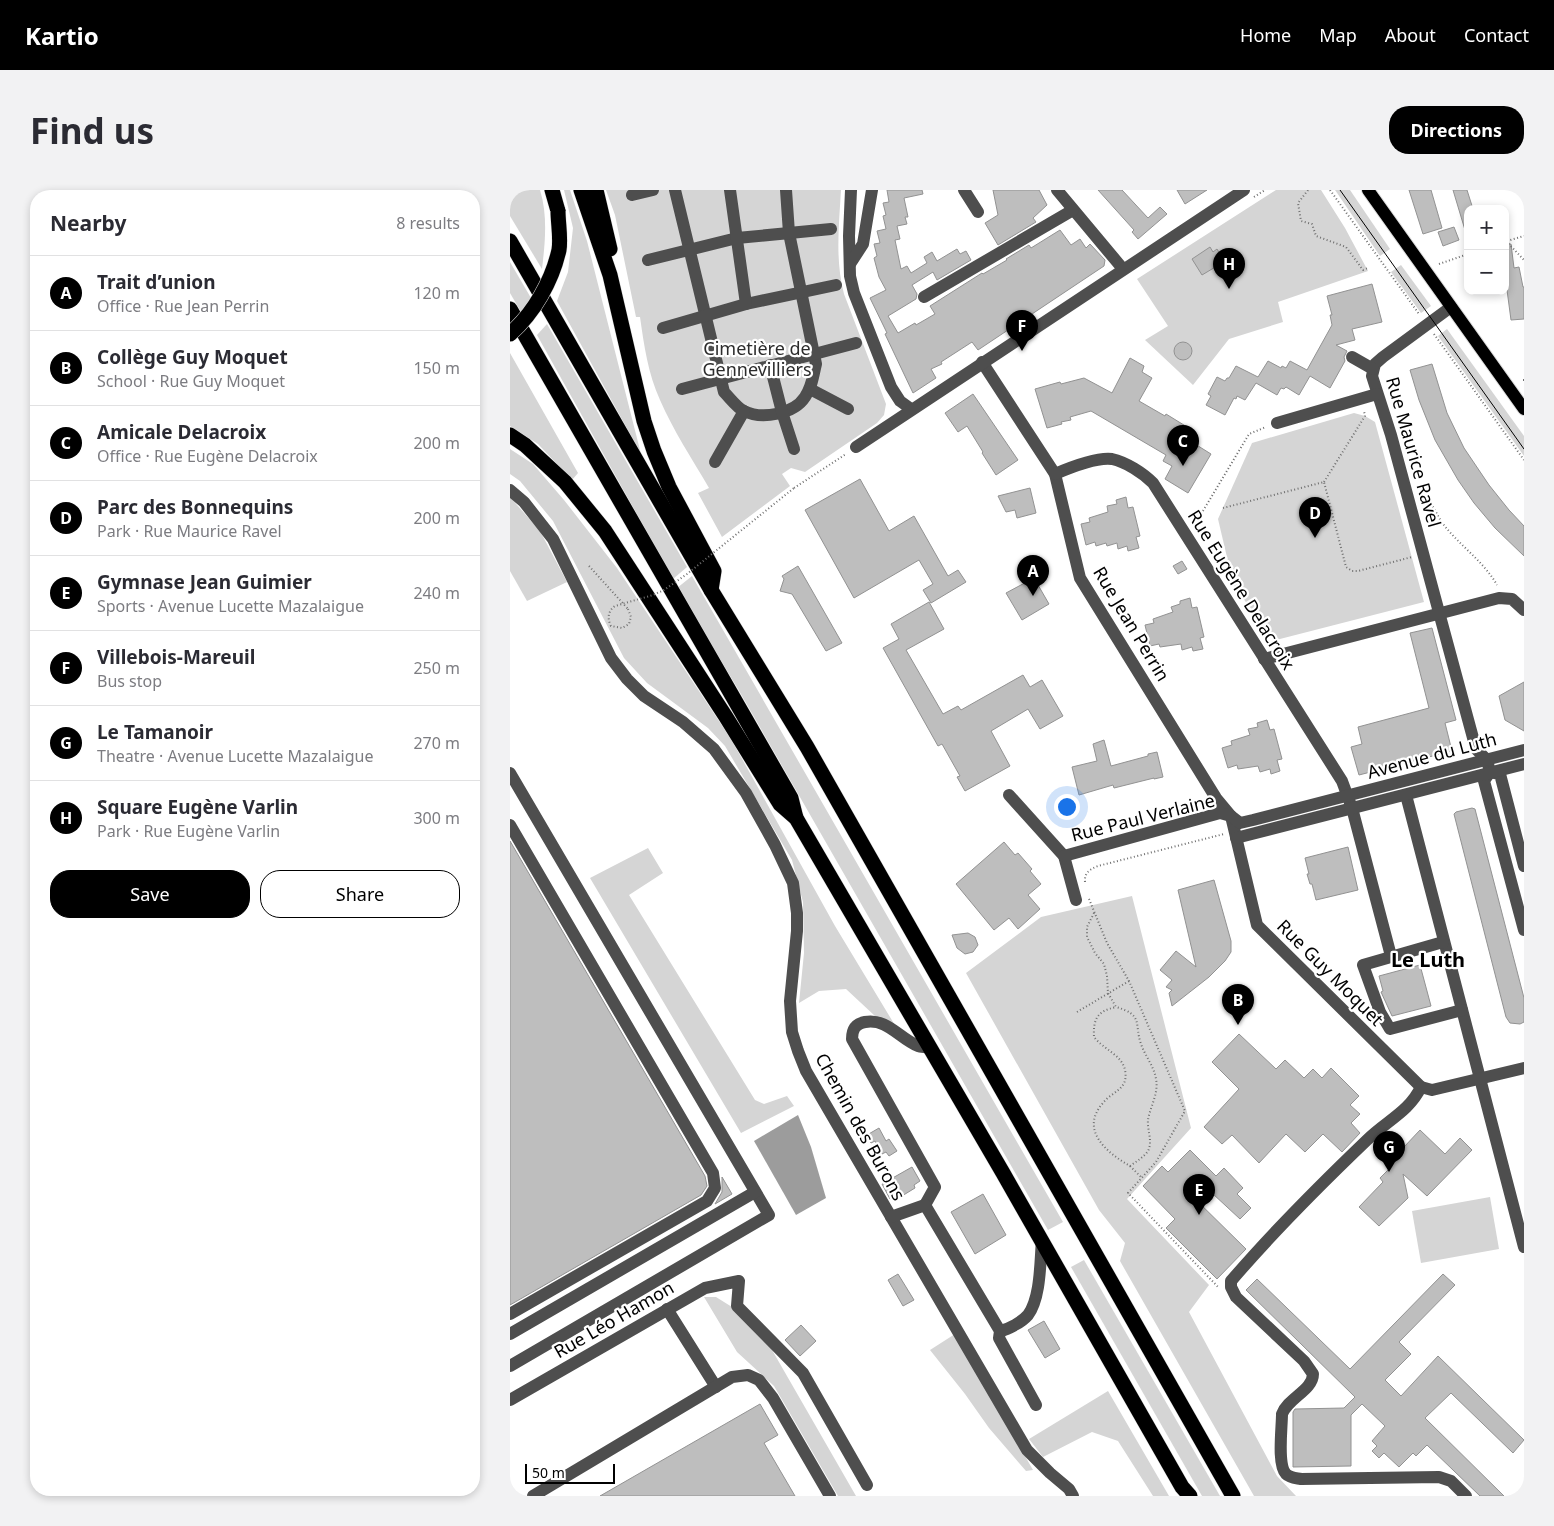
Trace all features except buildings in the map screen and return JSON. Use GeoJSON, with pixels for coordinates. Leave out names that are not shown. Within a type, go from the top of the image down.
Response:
{"type":"FeatureCollection","features":[{"type":"Feature","properties":{"kind":"highway"},"geometry":{"type":"LineString","coordinates":[[510,334],[532,309],[551,277],[559,248],[558,211],[552,190]]}},
{"type":"Feature","properties":{"kind":"highway"},"geometry":{"type":"LineString","coordinates":[[581,190],[610,275],[644,421],[669,487],[714,571],[711,590]]}},
{"type":"Feature","properties":{"kind":"highway"},"geometry":{"type":"LineString","coordinates":[[596,190],[612,256],[610,275]]}},
{"type":"Feature","properties":{"kind":"highway"},"geometry":{"type":"LineString","coordinates":[[510,242],[711,590],[812,756],[1233,1496]]}},
{"type":"Feature","properties":{"kind":"highway"},"geometry":{"type":"LineString","coordinates":[[510,309],[791,798],[796,818],[1042,1240],[1185,1493]]}},
{"type":"Feature","properties":{"kind":"highway"},"geometry":{"type":"LineString","coordinates":[[510,435],[565,482],[604,531],[726,717],[780,804],[796,818]]}},
{"type":"Feature","properties":{"kind":"main road"},"geometry":{"type":"LineString","coordinates":[[1368,190],[1524,409]]}},
{"type":"Feature","properties":{"kind":"street"},"geometry":{"type":"LineString","coordinates":[[632,195],[652,190]]}},
{"type":"Feature","properties":{"kind":"street"},"geometry":{"type":"LineString","coordinates":[[675,190],[724,392],[744,411],[769,416],[794,408],[804,399],[812,385],[816,364],[789,233],[786,190]]}},
{"type":"Feature","properties":{"kind":"street"},"geometry":{"type":"LineString","coordinates":[[730,190],[746,304]]}},
{"type":"Feature","properties":{"kind":"street"},"geometry":{"type":"LineString","coordinates":[[851,190],[849,236],[854,293],[891,386],[900,402],[911,409]]}},
{"type":"Feature","properties":{"kind":"street"},"geometry":{"type":"LineString","coordinates":[[850,264],[863,244],[872,190]]}},
{"type":"Feature","properties":{"kind":"street"},"geometry":{"type":"LineString","coordinates":[[964,190],[978,212]]}},
{"type":"Feature","properties":{"kind":"street"},"geometry":{"type":"LineString","coordinates":[[1057,190],[1123,269]]}},
{"type":"Feature","properties":{"kind":"street"},"geometry":{"type":"LineString","coordinates":[[856,447],[1244,190]]}},
{"type":"Feature","properties":{"kind":"street"},"geometry":{"type":"LineString","coordinates":[[924,297],[1073,210]]}},
{"type":"Feature","properties":{"kind":"street"},"geometry":{"type":"LineString","coordinates":[[648,260],[737,238],[831,229]]}},
{"type":"Feature","properties":{"kind":"street"},"geometry":{"type":"LineString","coordinates":[[663,328],[746,304],[836,285]]}},
{"type":"Feature","properties":{"kind":"street","name":"Rue Maurice Ravel"},"geometry":{"type":"LineString","coordinates":[[1451,307],[1375,364],[1372,376],[1408,497],[1476,749],[1488,766],[1500,774],[1524,866]]}},
{"type":"Feature","properties":{"kind":"street"},"geometry":{"type":"LineString","coordinates":[[682,388],[856,343]]}},
{"type":"Feature","properties":{"kind":"street"},"geometry":{"type":"LineString","coordinates":[[1352,357],[1373,369]]}},
{"type":"Feature","properties":{"kind":"street","name":"Rue Jean Perrin"},"geometry":{"type":"LineString","coordinates":[[982,362],[1055,474],[1080,578],[1216,798],[1231,816]]}},
{"type":"Feature","properties":{"kind":"street"},"geometry":{"type":"LineString","coordinates":[[770,365],[794,449]]}},
{"type":"Feature","properties":{"kind":"street"},"geometry":{"type":"LineString","coordinates":[[810,389],[848,409]]}},
{"type":"Feature","properties":{"kind":"street"},"geometry":{"type":"LineString","coordinates":[[1277,423],[1377,394]]}},
{"type":"Feature","properties":{"kind":"street"},"geometry":{"type":"LineString","coordinates":[[715,462],[744,411]]}},
{"type":"Feature","properties":{"kind":"street","name":"Rue Eugène Delacroix"},"geometry":{"type":"LineString","coordinates":[[1055,474],[1101,460],[1112,459],[1147,477],[1153,483],[1342,782],[1350,802],[1391,956]]}},
{"type":"Feature","properties":{"kind":"street","name":"Chemin des Burons"},"geometry":{"type":"LineString","coordinates":[[510,490],[524,502],[553,539],[611,658],[627,679],[644,696],[683,722],[714,749],[746,793],[775,845],[793,883],[797,931],[790,1001],[792,1032],[806,1071],[1027,1450],[1050,1473],[1069,1488],[1072,1496]]}},
{"type":"Feature","properties":{"kind":"street"},"geometry":{"type":"LineString","coordinates":[[1264,659],[1505,598],[1512,599],[1524,610]]}},
{"type":"Feature","properties":{"kind":"street","name":"Avenue du Luth"},"geometry":{"type":"LineString","coordinates":[[1350,802],[1406,795],[1488,766],[1524,750]]}},
{"type":"Feature","properties":{"kind":"street","name":"Avenue du Luth"},"geometry":{"type":"LineString","coordinates":[[1350,802],[1488,766],[1524,764]]}},
{"type":"Feature","properties":{"kind":"street"},"geometry":{"type":"LineString","coordinates":[[1488,766],[1484,781],[1524,930]]}},
{"type":"Feature","properties":{"kind":"street"},"geometry":{"type":"LineString","coordinates":[[510,773],[769,1215],[510,1366]]}},
{"type":"Feature","properties":{"kind":"street"},"geometry":{"type":"LineString","coordinates":[[1009,795],[1064,856],[1082,899]]}},
{"type":"Feature","properties":{"kind":"street"},"geometry":{"type":"LineString","coordinates":[[1406,795],[1524,1247]]}},
{"type":"Feature","properties":{"kind":"street"},"geometry":{"type":"LineString","coordinates":[[1231,836],[1350,802]]}},
{"type":"Feature","properties":{"kind":"street","name":"Rue Paul Verlaine"},"geometry":{"type":"LineString","coordinates":[[1064,856],[1220,813],[1231,816],[1240,823],[1350,802]]}},
{"type":"Feature","properties":{"kind":"street","name":"Rue Paul Verlaine"},"geometry":{"type":"LineString","coordinates":[[1231,816],[1231,836]]}},
{"type":"Feature","properties":{"kind":"street"},"geometry":{"type":"LineString","coordinates":[[510,825],[713,1172],[716,1188],[707,1202],[510,1314]]}},
{"type":"Feature","properties":{"kind":"street","name":"Rue Guy Moquet"},"geometry":{"type":"LineString","coordinates":[[1231,836],[1257,925],[1421,1087]]}},
{"type":"Feature","properties":{"kind":"street"},"geometry":{"type":"LineString","coordinates":[[1444,942],[1363,965],[1380,1012],[1390,1029],[1462,1010]]}},
{"type":"Feature","properties":{"kind":"street"},"geometry":{"type":"LineString","coordinates":[[891,1217],[925,1205],[935,1187],[852,1039],[852,1032],[861,1023],[872,1021],[884,1024],[918,1046],[930,1048]]}},
{"type":"Feature","properties":{"kind":"street"},"geometry":{"type":"LineString","coordinates":[[1466,1496],[1451,1481],[1439,1477],[1301,1479],[1290,1477],[1285,1473],[1281,1461],[1282,1414],[1289,1402],[1311,1384],[1313,1374],[1304,1361],[1236,1297],[1231,1287],[1231,1281],[1312,1194],[1370,1137],[1409,1106],[1416,1098],[1421,1087],[1432,1090],[1524,1068]]}},
{"type":"Feature","properties":{"kind":"street"},"geometry":{"type":"LineString","coordinates":[[510,1334],[755,1192]]}},
{"type":"Feature","properties":{"kind":"street"},"geometry":{"type":"LineString","coordinates":[[925,1205],[1000,1331],[998,1338],[1036,1405]]}},
{"type":"Feature","properties":{"kind":"street"},"geometry":{"type":"LineString","coordinates":[[1000,1331],[1028,1315],[1035,1298],[1042,1240]]}},
{"type":"Feature","properties":{"kind":"street","name":"Rue Léo Hamon"},"geometry":{"type":"LineString","coordinates":[[510,1400],[705,1288],[739,1281],[737,1306],[803,1373],[867,1485]]}},
{"type":"Feature","properties":{"kind":"street"},"geometry":{"type":"LineString","coordinates":[[667,1310],[716,1387]]}},
{"type":"Feature","properties":{"kind":"street"},"geometry":{"type":"LineString","coordinates":[[533,1496],[732,1377],[748,1375],[759,1380],[773,1398],[830,1496]]}},
{"type":"Feature","properties":{"kind":"path"},"geometry":{"type":"LineString","coordinates":[[1308,190],[1298,203],[1301,221],[1312,224],[1316,236],[1346,247],[1363,270],[1368,268]]}},
{"type":"Feature","properties":{"kind":"path"},"geometry":{"type":"LineString","coordinates":[[1330,190],[1422,318]]}},
{"type":"Feature","properties":{"kind":"path"},"geometry":{"type":"LineString","coordinates":[[1509,241],[1524,236]]}},
{"type":"Feature","properties":{"kind":"path"},"geometry":{"type":"LineString","coordinates":[[1509,245],[1524,260]]}},
{"type":"Feature","properties":{"kind":"path"},"geometry":{"type":"LineString","coordinates":[[1439,264],[1464,255]]}},
{"type":"Feature","properties":{"kind":"path"},"geometry":{"type":"LineString","coordinates":[[1429,328],[1524,460]]}},
{"type":"Feature","properties":{"kind":"path"},"geometry":{"type":"LineString","coordinates":[[1223,508],[1324,482],[1365,416],[1362,399]]}},
{"type":"Feature","properties":{"kind":"path"},"geometry":{"type":"LineString","coordinates":[[1186,538],[1249,434],[1277,423]]}},
{"type":"Feature","properties":{"kind":"path"},"geometry":{"type":"LineString","coordinates":[[589,566],[628,609],[631,618],[629,624],[622,628],[611,626],[608,618],[611,609],[615,606],[653,595],[664,590],[687,574],[794,488],[856,447]]}},
{"type":"Feature","properties":{"kind":"path"},"geometry":{"type":"LineString","coordinates":[[1324,482],[1346,567],[1352,571],[1358,571],[1424,555]]}},
{"type":"Feature","properties":{"kind":"path"},"geometry":{"type":"LineString","coordinates":[[1408,497],[1419,494],[1428,499],[1442,522],[1490,574],[1505,598]]}},
{"type":"Feature","properties":{"kind":"path"},"geometry":{"type":"LineString","coordinates":[[1085,884],[1087,873],[1092,868],[1098,866],[1231,836]]}},
{"type":"Feature","properties":{"kind":"path"},"geometry":{"type":"LineString","coordinates":[[1082,899],[1094,913],[1129,981],[1185,1111],[1156,1162],[1128,1193],[1217,1286],[1236,1297]]}},
{"type":"Feature","properties":{"kind":"path"},"geometry":{"type":"LineString","coordinates":[[1094,913],[1087,927],[1087,937],[1095,953],[1104,964],[1108,993],[1116,1007]]}},
{"type":"Feature","properties":{"kind":"path"},"geometry":{"type":"LineString","coordinates":[[1077,1012],[1129,981]]}},
{"type":"Feature","properties":{"kind":"path"},"geometry":{"type":"LineString","coordinates":[[1130,1166],[1145,1155],[1149,1147],[1148,1121],[1157,1082],[1153,1068],[1142,1046],[1138,1022],[1127,1010],[1116,1007],[1108,1008],[1098,1015],[1094,1026],[1094,1037],[1122,1062],[1125,1068],[1125,1081],[1120,1090],[1104,1100],[1094,1118],[1096,1133],[1100,1142],[1114,1157],[1130,1166],[1142,1178]]}},
{"type":"Feature","properties":{"kind":"green space"},"geometry":{"type":"Polygon","coordinates":[[[510,190],[540,190],[545,220],[542,269],[510,216],[510,190]]]}},
{"type":"Feature","properties":{"kind":"green space"},"geometry":{"type":"Polygon","coordinates":[[[564,190],[570,190],[587,241],[641,454],[557,301],[568,272],[573,228],[564,190]]]}},
{"type":"Feature","properties":{"kind":"green space","name":"Cimetière de Gennevilliers"},"geometry":{"type":"Polygon","coordinates":[[[606,190],[841,190],[838,242],[841,281],[844,294],[886,404],[884,415],[877,423],[805,472],[791,468],[782,474],[790,486],[722,537],[698,493],[709,488],[671,422],[652,380],[640,317],[636,317],[615,215],[606,190]]]}},
{"type":"Feature","properties":{"kind":"green space"},"geometry":{"type":"Polygon","coordinates":[[[1276,190],[1321,190],[1345,228],[1368,271],[1278,302],[1283,322],[1229,339],[1193,385],[1145,340],[1168,326],[1137,279],[1276,190]]]}},
{"type":"Feature","properties":{"kind":"green space"},"geometry":{"type":"Polygon","coordinates":[[[1335,190],[1350,190],[1390,249],[1380,256],[1335,190]]]}},
{"type":"Feature","properties":{"kind":"green space"},"geometry":{"type":"Polygon","coordinates":[[[510,262],[531,298],[521,312],[510,293],[510,262]]]}},
{"type":"Feature","properties":{"kind":"green space"},"geometry":{"type":"Polygon","coordinates":[[[1401,265],[1431,306],[1421,313],[1391,272],[1401,265]]]}},
{"type":"Feature","properties":{"kind":"green space"},"geometry":{"type":"Polygon","coordinates":[[[547,324],[687,567],[673,579],[537,335],[547,324]]]}},
{"type":"Feature","properties":{"kind":"green space"},"geometry":{"type":"Polygon","coordinates":[[[1447,329],[1524,436],[1524,456],[1438,336],[1447,329]]]}},
{"type":"Feature","properties":{"kind":"green space"},"geometry":{"type":"Polygon","coordinates":[[[510,353],[578,473],[572,480],[538,444],[510,426],[510,353]]]}},
{"type":"Feature","properties":{"kind":"green space"},"geometry":{"type":"Polygon","coordinates":[[[1354,413],[1365,416],[1375,422],[1424,602],[1276,640],[1234,587],[1218,519],[1252,443],[1354,413]]]}},
{"type":"Feature","properties":{"kind":"green space"},"geometry":{"type":"Polygon","coordinates":[[[510,449],[533,464],[617,568],[731,739],[835,926],[896,1027],[875,1016],[846,989],[819,991],[799,1003],[804,953],[803,902],[792,860],[725,746],[708,728],[647,683],[624,658],[553,521],[520,481],[510,474],[510,449]]]}},
{"type":"Feature","properties":{"kind":"green space"},"geometry":{"type":"Polygon","coordinates":[[[510,497],[540,531],[567,582],[527,601],[510,571],[510,497]]]}},
{"type":"Feature","properties":{"kind":"green space"},"geometry":{"type":"Polygon","coordinates":[[[692,576],[1063,1222],[1048,1230],[738,689],[677,588],[692,576]]]}},
{"type":"Feature","properties":{"kind":"green space"},"geometry":{"type":"Polygon","coordinates":[[[648,848],[663,873],[629,895],[755,1100],[764,1104],[787,1096],[794,1106],[741,1133],[590,878],[648,848]]]}},
{"type":"Feature","properties":{"kind":"green space"},"geometry":{"type":"Polygon","coordinates":[[[1132,896],[1191,1128],[1127,1199],[1209,1285],[1189,1312],[1277,1476],[1296,1496],[1254,1496],[1120,1261],[1125,1243],[1099,1210],[966,973],[1041,917],[1132,896]]]}},
{"type":"Feature","properties":{"kind":"green space"},"geometry":{"type":"Polygon","coordinates":[[[1490,1197],[1499,1249],[1421,1263],[1412,1211],[1490,1197]]]}},
{"type":"Feature","properties":{"kind":"green space"},"geometry":{"type":"Polygon","coordinates":[[[1084,1260],[1220,1496],[1202,1496],[1071,1267],[1084,1260]]]}},
{"type":"Feature","properties":{"kind":"green space"},"geometry":{"type":"Polygon","coordinates":[[[704,1297],[716,1297],[732,1307],[768,1343],[856,1496],[838,1496],[774,1386],[737,1352],[704,1297]]]}},
{"type":"Feature","properties":{"kind":"green space"},"geometry":{"type":"Polygon","coordinates":[[[955,1334],[1033,1470],[1026,1471],[989,1428],[930,1350],[955,1334]]]}},
{"type":"Feature","properties":{"kind":"green space"},"geometry":{"type":"Polygon","coordinates":[[[1108,1391],[1169,1496],[1153,1496],[1118,1441],[1092,1432],[1043,1457],[1029,1439],[1108,1391]]]}},
{"type":"Feature","properties":{"kind":"shaded area"},"geometry":{"type":"Polygon","coordinates":[[[798,1115],[811,1147],[826,1198],[796,1215],[754,1141],[798,1115]]]}},
{"type":"Feature","properties":{"kind":"tram line"},"geometry":{"type":"LineString","coordinates":[[1340,190],[1524,449]]}},
{"type":"Feature","properties":{"kind":"place","name":"Square Eugène Varlin"},"geometry":{"type":"Point","coordinates":[1229,289]}},
{"type":"Feature","properties":{"kind":"place","name":"Villebois-Mareuil"},"geometry":{"type":"Point","coordinates":[1022,351]}},
{"type":"Feature","properties":{"kind":"place","name":"Amicale Delacroix"},"geometry":{"type":"Point","coordinates":[1183,466]}},
{"type":"Feature","properties":{"kind":"place","name":"Parc des Bonnequins"},"geometry":{"type":"Point","coordinates":[1315,538]}},
{"type":"Feature","properties":{"kind":"place","name":"Trait d’union"},"geometry":{"type":"Point","coordinates":[1033,596]}},
{"type":"Feature","properties":{"kind":"place","name":"Collège Guy Moquet"},"geometry":{"type":"Point","coordinates":[1238,1025]}},
{"type":"Feature","properties":{"kind":"place","name":"Le Tamanoir"},"geometry":{"type":"Point","coordinates":[1389,1172]}},
{"type":"Feature","properties":{"kind":"place","name":"Gymnase Jean Guimier"},"geometry":{"type":"Point","coordinates":[1199,1215]}},
{"type":"Feature","properties":{"kind":"district","name":"Le Luth"},"geometry":{"type":"Point","coordinates":[1428,960]}}]}
